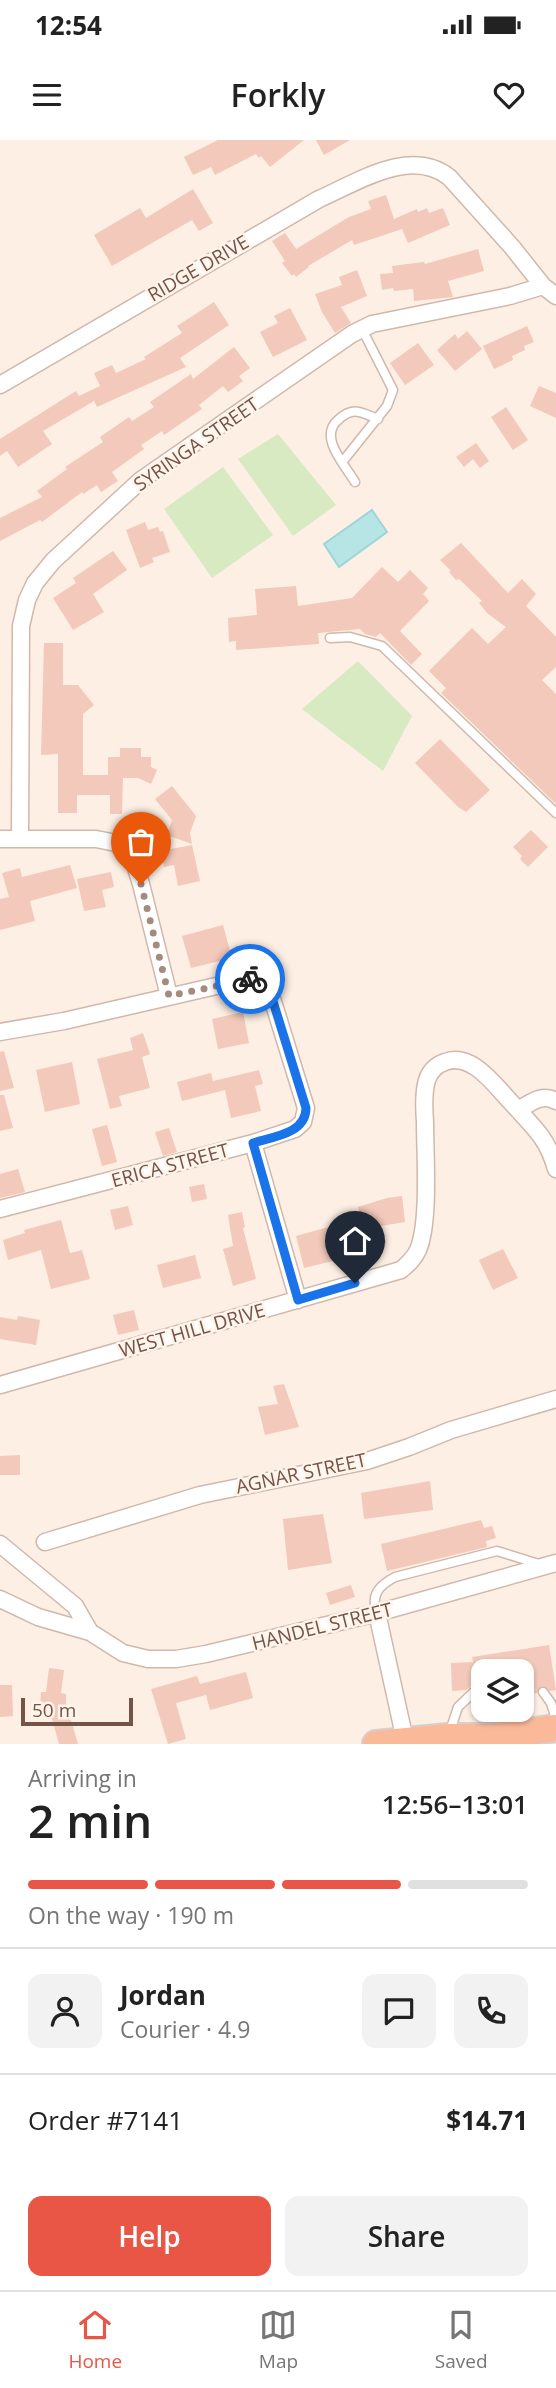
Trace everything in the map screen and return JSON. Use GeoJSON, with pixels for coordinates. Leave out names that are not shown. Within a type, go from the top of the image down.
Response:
{"type":"FeatureCollection","features":[{"type":"Feature","properties":{"kind":"highway"},"geometry":{"type":"LineString","coordinates":[[376,1744],[448,1737],[491,1737],[556,1728]]}},
{"type":"Feature","properties":{"kind":"street","name":"RIDGE DRIVE"},"geometry":{"type":"LineString","coordinates":[[0,385],[319,199],[368,177],[402,166],[426,164],[449,177],[550,291]]}},
{"type":"Feature","properties":{"kind":"street","name":"SYRINGA STREET"},"geometry":{"type":"LineString","coordinates":[[20,839],[21,626],[27,600],[35,583],[54,561],[141,480],[362,330],[386,321],[510,296],[550,291]]}},
{"type":"Feature","properties":{"kind":"street"},"geometry":{"type":"LineString","coordinates":[[0,839],[96,839],[116,843],[125,851],[138,874],[169,996],[64,1021],[0,1032]]}},
{"type":"Feature","properties":{"kind":"street","name":"ERICA STREET"},"geometry":{"type":"LineString","coordinates":[[0,1209],[253,1143],[295,1129],[303,1122],[306,1115],[304,1098],[271,995],[258,981],[251,978],[169,996]]}},
{"type":"Feature","properties":{"kind":"street","name":"WEST HILL DRIVE"},"geometry":{"type":"LineString","coordinates":[[0,1385],[401,1270],[411,1262],[419,1249],[422,1236],[426,1186],[424,1099],[426,1082],[436,1066],[454,1059],[468,1062],[491,1080],[518,1110]]}},
{"type":"Feature","properties":{"kind":"street"},"geometry":{"type":"LineString","coordinates":[[556,1101],[546,1097],[539,1098],[518,1110],[536,1126],[547,1143],[556,1169]]}},
{"type":"Feature","properties":{"kind":"street"},"geometry":{"type":"LineString","coordinates":[[253,1143],[298,1300]]}},
{"type":"Feature","properties":{"kind":"street","name":"AGNAR STREET"},"geometry":{"type":"LineString","coordinates":[[44,1542],[200,1494],[367,1461],[451,1430],[556,1399]]}},
{"type":"Feature","properties":{"kind":"street"},"geometry":{"type":"LineString","coordinates":[[0,1544],[75,1606],[90,1632]]}},
{"type":"Feature","properties":{"kind":"street","name":"HANDEL STREET"},"geometry":{"type":"LineString","coordinates":[[90,1632],[123,1653],[148,1659],[176,1659],[377,1613],[550,1565]]}},
{"type":"Feature","properties":{"kind":"street"},"geometry":{"type":"LineString","coordinates":[[0,1600],[38,1617],[90,1632]]}},
{"type":"Feature","properties":{"kind":"street"},"geometry":{"type":"LineString","coordinates":[[377,1613],[405,1740]]}},
{"type":"Feature","properties":{"kind":"lane"},"geometry":{"type":"LineString","coordinates":[[343,461],[378,419],[391,397],[392,386],[362,330]]}},
{"type":"Feature","properties":{"kind":"lane"},"geometry":{"type":"LineString","coordinates":[[355,482],[330,437],[333,424],[351,411],[378,419]]}},
{"type":"Feature","properties":{"kind":"lane"},"geometry":{"type":"LineString","coordinates":[[330,638],[350,637],[382,646],[556,813]]}},
{"type":"Feature","properties":{"kind":"lane"},"geometry":{"type":"LineString","coordinates":[[377,1613],[374,1599],[379,1588],[395,1577],[497,1551],[550,1565]]}},
{"type":"Feature","properties":{"kind":"lane"},"geometry":{"type":"LineString","coordinates":[[544,1692],[556,1719]]}},
{"type":"Feature","properties":{"kind":"lane"},"geometry":{"type":"LineString","coordinates":[[448,1737],[458,1707],[471,1695]]}},
{"type":"Feature","properties":{"kind":"green space"},"geometry":{"type":"Polygon","coordinates":[[[278,434],[336,505],[293,536],[238,459],[278,434]]]}},
{"type":"Feature","properties":{"kind":"green space"},"geometry":{"type":"Polygon","coordinates":[[[223,467],[273,535],[212,578],[164,509],[223,467]]]}},
{"type":"Feature","properties":{"kind":"green space"},"geometry":{"type":"Polygon","coordinates":[[[358,661],[412,716],[383,771],[302,709],[358,661]]]}},
{"type":"Feature","properties":{"kind":"water"},"geometry":{"type":"Polygon","coordinates":[[[372,510],[387,532],[339,567],[324,544],[372,510]]]}},
{"type":"Feature","properties":{"kind":"building"},"geometry":{"type":"Polygon","coordinates":[[[218,140],[304,140],[270,167],[256,154],[215,175],[211,167],[193,175],[184,157],[218,140]]]}},
{"type":"Feature","properties":{"kind":"building"},"geometry":{"type":"Polygon","coordinates":[[[316,140],[350,140],[324,155],[316,140]]]}},
{"type":"Feature","properties":{"kind":"building"},"geometry":{"type":"Polygon","coordinates":[[[193,189],[213,223],[199,231],[192,220],[112,266],[94,235],[140,208],[146,218],[193,189]]]}},
{"type":"Feature","properties":{"kind":"building"},"geometry":{"type":"Polygon","coordinates":[[[386,195],[394,219],[417,209],[418,212],[427,208],[429,213],[443,208],[450,225],[408,243],[402,229],[354,245],[352,240],[308,266],[296,277],[294,274],[292,276],[282,263],[285,261],[272,241],[285,233],[296,249],[349,217],[371,209],[368,201],[386,195]]]}},
{"type":"Feature","properties":{"kind":"building"},"geometry":{"type":"Polygon","coordinates":[[[478,249],[484,271],[448,281],[453,297],[414,301],[413,289],[382,290],[380,274],[393,273],[392,266],[425,264],[478,249]]]}},
{"type":"Feature","properties":{"kind":"building"},"geometry":{"type":"Polygon","coordinates":[[[357,270],[367,296],[341,307],[351,323],[335,333],[315,294],[342,285],[339,277],[357,270]]]}},
{"type":"Feature","properties":{"kind":"building"},"geometry":{"type":"Polygon","coordinates":[[[214,302],[229,325],[180,358],[186,367],[97,407],[94,401],[43,431],[52,444],[18,467],[7,451],[0,456],[0,439],[76,391],[79,396],[100,386],[94,373],[112,365],[116,373],[146,359],[144,357],[182,333],[177,326],[214,302]]]}},
{"type":"Feature","properties":{"kind":"building"},"geometry":{"type":"Polygon","coordinates":[[[290,308],[307,340],[273,357],[260,332],[278,323],[274,316],[290,308]]]}},
{"type":"Feature","properties":{"kind":"building"},"geometry":{"type":"Polygon","coordinates":[[[527,326],[534,342],[512,356],[513,360],[494,369],[483,346],[527,326]]]}},
{"type":"Feature","properties":{"kind":"building"},"geometry":{"type":"Polygon","coordinates":[[[467,331],[482,349],[455,371],[437,350],[455,334],[458,339],[467,331]]]}},
{"type":"Feature","properties":{"kind":"building"},"geometry":{"type":"Polygon","coordinates":[[[418,343],[434,365],[405,385],[390,363],[418,343]]]}},
{"type":"Feature","properties":{"kind":"building"},"geometry":{"type":"Polygon","coordinates":[[[234,347],[250,368],[239,376],[243,381],[228,392],[223,386],[199,405],[202,409],[164,435],[162,431],[141,445],[144,449],[112,472],[118,481],[101,492],[97,485],[83,494],[82,492],[42,522],[40,520],[0,541],[0,518],[42,497],[37,491],[67,469],[65,467],[103,442],[100,437],[129,417],[132,421],[154,407],[150,402],[191,374],[193,379],[234,347]]]}},
{"type":"Feature","properties":{"kind":"building"},"geometry":{"type":"Polygon","coordinates":[[[539,386],[556,393],[556,418],[530,406],[539,386]]]}},
{"type":"Feature","properties":{"kind":"building"},"geometry":{"type":"Polygon","coordinates":[[[506,407],[528,440],[513,450],[491,417],[506,407]]]}},
{"type":"Feature","properties":{"kind":"building"},"geometry":{"type":"Polygon","coordinates":[[[476,443],[489,461],[480,468],[473,459],[464,467],[456,457],[476,443]]]}},
{"type":"Feature","properties":{"kind":"building"},"geometry":{"type":"Polygon","coordinates":[[[145,522],[148,530],[158,527],[160,532],[163,531],[170,552],[152,558],[154,562],[140,568],[126,530],[145,522]]]}},
{"type":"Feature","properties":{"kind":"building"},"geometry":{"type":"Polygon","coordinates":[[[461,543],[508,593],[522,579],[536,594],[526,606],[556,637],[556,667],[542,680],[556,694],[556,804],[441,693],[446,688],[429,671],[472,628],[488,644],[506,627],[487,613],[479,603],[482,601],[459,579],[456,580],[440,560],[461,543]]]}},
{"type":"Feature","properties":{"kind":"building"},"geometry":{"type":"Polygon","coordinates":[[[113,551],[127,570],[93,594],[104,612],[73,630],[53,598],[76,583],[73,578],[113,551]]]}},
{"type":"Feature","properties":{"kind":"building"},"geometry":{"type":"Polygon","coordinates":[[[382,567],[398,582],[410,570],[428,588],[423,594],[429,601],[400,631],[422,654],[411,665],[380,633],[376,637],[365,634],[360,629],[318,633],[319,644],[236,650],[236,641],[229,642],[228,618],[257,615],[255,589],[296,586],[298,606],[352,598],[382,567]]]}},
{"type":"Feature","properties":{"kind":"building"},"geometry":{"type":"Polygon","coordinates":[[[44,643],[63,643],[63,685],[78,685],[94,705],[83,714],[83,775],[108,775],[108,757],[120,757],[120,748],[141,748],[141,757],[151,757],[151,767],[157,770],[151,784],[138,778],[123,778],[122,814],[110,814],[110,795],[77,795],[77,813],[58,813],[58,754],[41,755],[44,643]]]}},
{"type":"Feature","properties":{"kind":"building"},"geometry":{"type":"Polygon","coordinates":[[[440,739],[490,790],[466,812],[415,763],[440,739]]]}},
{"type":"Feature","properties":{"kind":"building"},"geometry":{"type":"Polygon","coordinates":[[[172,786],[196,816],[190,833],[192,844],[167,835],[172,820],[155,799],[172,786]]]}},
{"type":"Feature","properties":{"kind":"building"},"geometry":{"type":"Polygon","coordinates":[[[531,830],[548,847],[528,867],[513,847],[531,830]]]}},
{"type":"Feature","properties":{"kind":"building"},"geometry":{"type":"Polygon","coordinates":[[[192,845],[200,881],[178,886],[174,865],[164,867],[161,851],[192,845]]]}},
{"type":"Feature","properties":{"kind":"building"},"geometry":{"type":"Polygon","coordinates":[[[70,865],[77,888],[30,901],[35,921],[0,930],[0,899],[9,897],[2,873],[20,868],[22,877],[70,865]]]}},
{"type":"Feature","properties":{"kind":"building"},"geometry":{"type":"Polygon","coordinates":[[[111,872],[114,887],[102,890],[106,907],[84,911],[77,879],[111,872]]]}},
{"type":"Feature","properties":{"kind":"building"},"geometry":{"type":"Polygon","coordinates":[[[223,925],[232,958],[191,968],[182,936],[223,925]]]}},
{"type":"Feature","properties":{"kind":"building"},"geometry":{"type":"Polygon","coordinates":[[[243,1012],[249,1043],[218,1049],[212,1019],[243,1012]]]}},
{"type":"Feature","properties":{"kind":"building"},"geometry":{"type":"Polygon","coordinates":[[[143,1033],[150,1054],[142,1057],[150,1088],[119,1096],[122,1106],[110,1109],[97,1059],[133,1050],[130,1038],[143,1033]]]}},
{"type":"Feature","properties":{"kind":"building"},"geometry":{"type":"Polygon","coordinates":[[[4,1051],[14,1088],[0,1091],[0,1052],[4,1051]]]}},
{"type":"Feature","properties":{"kind":"building"},"geometry":{"type":"Polygon","coordinates":[[[72,1062],[80,1104],[45,1112],[36,1070],[72,1062]]]}},
{"type":"Feature","properties":{"kind":"building"},"geometry":{"type":"Polygon","coordinates":[[[259,1070],[263,1084],[255,1086],[261,1111],[231,1118],[225,1090],[182,1101],[177,1082],[211,1073],[213,1081],[259,1070]]]}},
{"type":"Feature","properties":{"kind":"building"},"geometry":{"type":"Polygon","coordinates":[[[0,1095],[4,1095],[13,1128],[0,1131],[0,1095]]]}},
{"type":"Feature","properties":{"kind":"building"},"geometry":{"type":"Polygon","coordinates":[[[107,1125],[117,1162],[102,1166],[92,1129],[107,1125]]]}},
{"type":"Feature","properties":{"kind":"building"},"geometry":{"type":"Polygon","coordinates":[[[169,1128],[177,1152],[163,1156],[155,1132],[169,1128]]]}},
{"type":"Feature","properties":{"kind":"building"},"geometry":{"type":"Polygon","coordinates":[[[18,1169],[25,1192],[0,1198],[0,1174],[18,1169]]]}},
{"type":"Feature","properties":{"kind":"building"},"geometry":{"type":"Polygon","coordinates":[[[204,1184],[207,1199],[192,1202],[189,1187],[204,1184]]]}},
{"type":"Feature","properties":{"kind":"building"},"geometry":{"type":"Polygon","coordinates":[[[402,1196],[405,1222],[381,1226],[386,1243],[304,1268],[296,1236],[361,1218],[358,1207],[402,1196]]]}},
{"type":"Feature","properties":{"kind":"building"},"geometry":{"type":"Polygon","coordinates":[[[128,1206],[133,1225],[115,1230],[110,1210],[128,1206]]]}},
{"type":"Feature","properties":{"kind":"building"},"geometry":{"type":"Polygon","coordinates":[[[242,1212],[243,1228],[256,1279],[233,1286],[223,1249],[233,1246],[228,1215],[242,1212]]]}},
{"type":"Feature","properties":{"kind":"building"},"geometry":{"type":"Polygon","coordinates":[[[61,1220],[70,1253],[82,1250],[90,1279],[51,1289],[41,1250],[8,1260],[3,1240],[25,1233],[24,1230],[61,1220]]]}},
{"type":"Feature","properties":{"kind":"building"},"geometry":{"type":"Polygon","coordinates":[[[503,1249],[518,1278],[493,1290],[479,1260],[503,1249]]]}},
{"type":"Feature","properties":{"kind":"building"},"geometry":{"type":"Polygon","coordinates":[[[195,1255],[201,1278],[163,1288],[157,1265],[195,1255]]]}},
{"type":"Feature","properties":{"kind":"building"},"geometry":{"type":"Polygon","coordinates":[[[134,1310],[139,1330],[118,1335],[113,1315],[134,1310]]]}},
{"type":"Feature","properties":{"kind":"building"},"geometry":{"type":"Polygon","coordinates":[[[18,1316],[40,1320],[36,1345],[0,1339],[0,1317],[17,1320],[18,1316]]]}},
{"type":"Feature","properties":{"kind":"building"},"geometry":{"type":"Polygon","coordinates":[[[284,1384],[299,1427],[265,1435],[258,1407],[278,1404],[273,1386],[284,1384]]]}},
{"type":"Feature","properties":{"kind":"building"},"geometry":{"type":"Polygon","coordinates":[[[20,1455],[20,1475],[0,1475],[0,1456],[20,1455]]]}},
{"type":"Feature","properties":{"kind":"building"},"geometry":{"type":"Polygon","coordinates":[[[430,1481],[433,1510],[364,1519],[361,1493],[430,1481]]]}},
{"type":"Feature","properties":{"kind":"building"},"geometry":{"type":"Polygon","coordinates":[[[323,1514],[332,1563],[288,1570],[283,1519],[323,1514]]]}},
{"type":"Feature","properties":{"kind":"building"},"geometry":{"type":"Polygon","coordinates":[[[481,1520],[484,1528],[492,1526],[496,1538],[486,1541],[487,1547],[387,1571],[381,1544],[481,1520]]]}},
{"type":"Feature","properties":{"kind":"building"},"geometry":{"type":"Polygon","coordinates":[[[351,1585],[355,1597],[330,1605],[326,1593],[351,1585]]]}},
{"type":"Feature","properties":{"kind":"building"},"geometry":{"type":"Polygon","coordinates":[[[549,1645],[556,1690],[550,1691],[542,1686],[534,1693],[534,1659],[472,1657],[549,1645]]]}},
{"type":"Feature","properties":{"kind":"building"},"geometry":{"type":"Polygon","coordinates":[[[471,1662],[471,1686],[466,1690],[452,1691],[451,1663],[471,1662]]]}},
{"type":"Feature","properties":{"kind":"building"},"geometry":{"type":"Polygon","coordinates":[[[49,1668],[64,1670],[61,1693],[66,1694],[66,1703],[78,1744],[59,1744],[49,1708],[40,1707],[41,1692],[46,1692],[49,1668]]]}},
{"type":"Feature","properties":{"kind":"building"},"geometry":{"type":"Polygon","coordinates":[[[246,1672],[253,1698],[210,1710],[206,1695],[176,1703],[186,1739],[168,1744],[151,1689],[197,1676],[200,1684],[246,1672]]]}},
{"type":"Feature","properties":{"kind":"building"},"geometry":{"type":"Polygon","coordinates":[[[0,1685],[12,1685],[13,1716],[0,1717],[0,1685]]]}},
{"type":"Feature","properties":{"kind":"way so far"},"geometry":{"type":"LineString","coordinates":[[141,884],[169,996],[250,979]]}},
{"type":"Feature","properties":{"kind":"route"},"geometry":{"type":"LineString","coordinates":[[250,979],[258,981],[271,995],[306,1108],[303,1122],[295,1129],[253,1143],[298,1300],[355,1283]]}}]}
